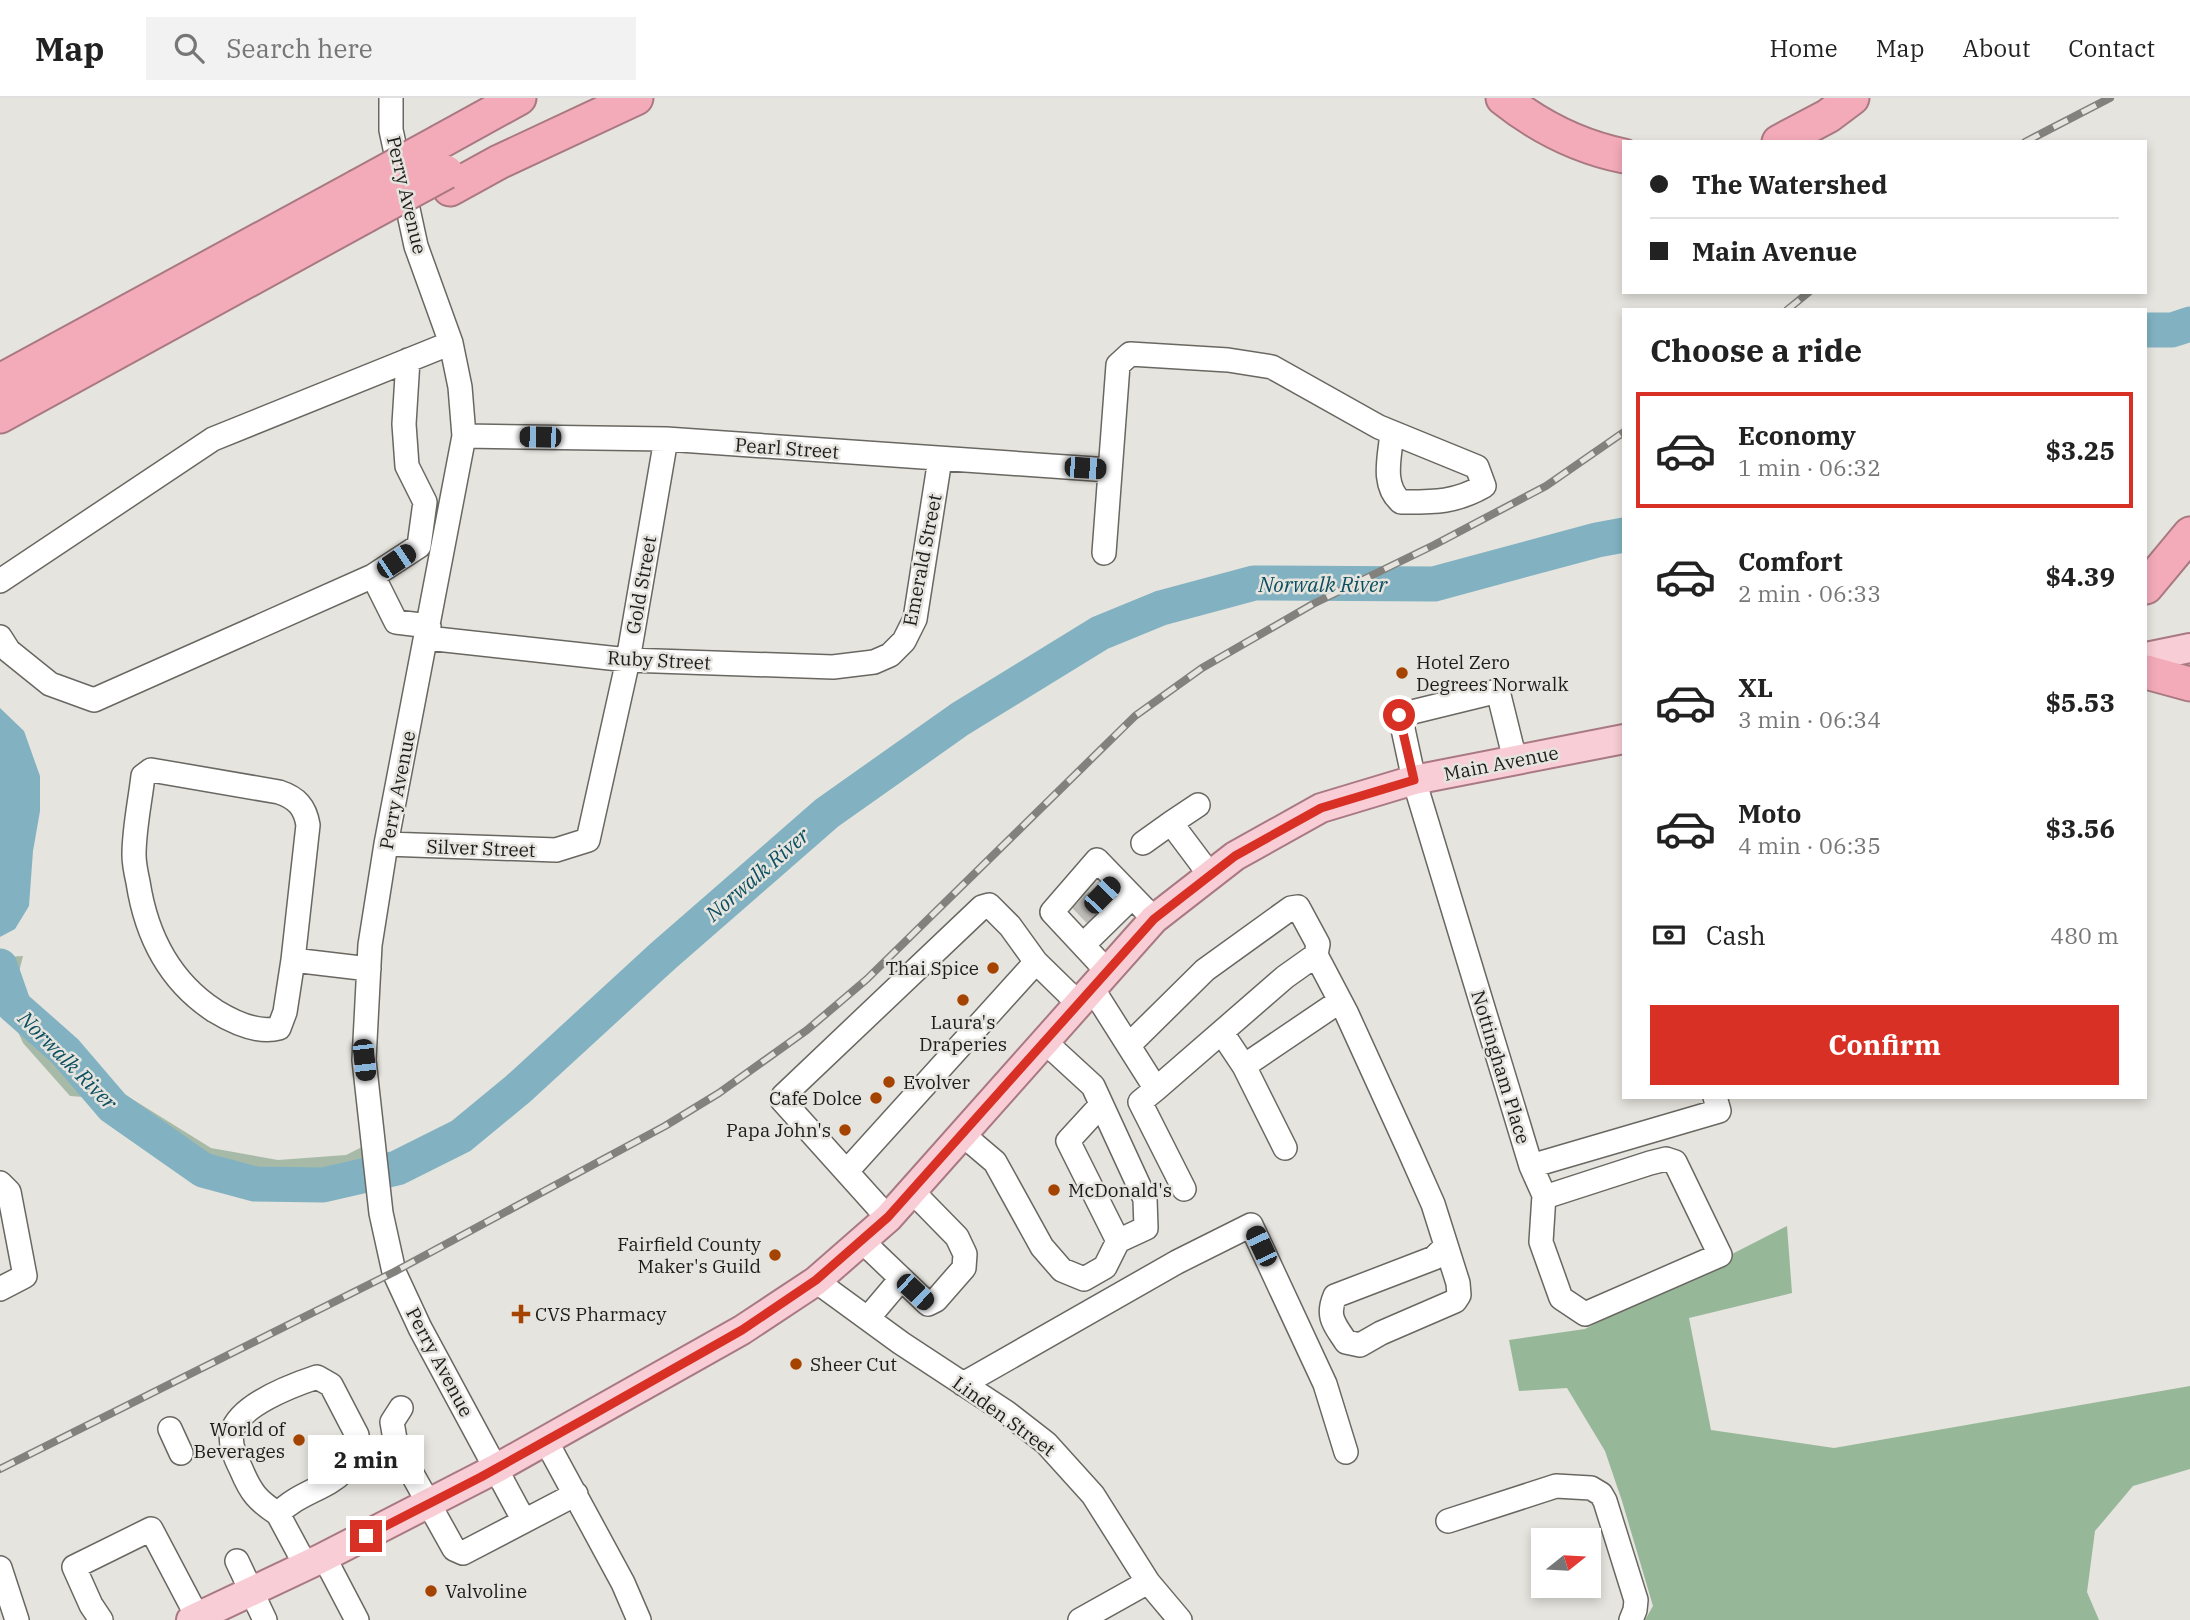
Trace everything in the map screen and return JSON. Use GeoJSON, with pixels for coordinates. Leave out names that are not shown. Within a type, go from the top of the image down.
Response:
{"type":"FeatureCollection","features":[{"type":"Feature","properties":{"kind":"highway"},"geometry":{"type":"LineString","coordinates":[[0,416],[286,260],[361,201],[415,207],[480,98]]}},
{"type":"Feature","properties":{"kind":"highway"},"geometry":{"type":"LineString","coordinates":[[443,156],[519,98]]}},
{"type":"Feature","properties":{"kind":"highway"},"geometry":{"type":"LineString","coordinates":[[0,381],[114,318],[361,201],[443,156],[581,98]]}},
{"type":"Feature","properties":{"kind":"highway"},"geometry":{"type":"LineString","coordinates":[[443,156],[499,162],[636,98]]}},
{"type":"Feature","properties":{"kind":"highway"},"geometry":{"type":"LineString","coordinates":[[1503,98],[1558,134],[1622,155]]}},
{"type":"Feature","properties":{"kind":"highway"},"geometry":{"type":"LineString","coordinates":[[1783,140],[1828,116],[1852,98]]}},
{"type":"Feature","properties":{"kind":"highway"},"geometry":{"type":"LineString","coordinates":[[2147,586],[2190,534]]}},
{"type":"Feature","properties":{"kind":"highway"},"geometry":{"type":"LineString","coordinates":[[2147,672],[2190,684]]}},
{"type":"Feature","properties":{"kind":"main road"},"geometry":{"type":"LineString","coordinates":[[2147,657],[2190,648]]}},
{"type":"Feature","properties":{"kind":"main road","name":"Main Avenue"},"geometry":{"type":"LineString","coordinates":[[196,1619],[315,1562],[546,1441],[742,1330],[816,1280],[888,1217],[1154,919],[1235,856],[1321,808],[1414,780],[1622,739]]}},
{"type":"Feature","properties":{"kind":"street","name":"Perry Avenue"},"geometry":{"type":"LineString","coordinates":[[391,98],[391,130],[416,246],[452,343],[460,387],[464,436],[386,844],[370,946],[364,1060],[381,1213],[394,1272],[415,1318],[524,1521]]}},
{"type":"Feature","properties":{"kind":"street"},"geometry":{"type":"LineString","coordinates":[[0,581],[213,439],[452,343]]}},
{"type":"Feature","properties":{"kind":"street"},"geometry":{"type":"LineString","coordinates":[[1104,553],[1118,365],[1130,354],[1228,360],[1272,367],[1392,433]]}},
{"type":"Feature","properties":{"kind":"street"},"geometry":{"type":"LineString","coordinates":[[0,638],[9,651],[50,684],[94,700],[373,576],[419,546],[425,502],[407,466],[404,424],[408,360]]}},
{"type":"Feature","properties":{"kind":"street","name":"Pearl Street"},"geometry":{"type":"LineString","coordinates":[[464,436],[666,439],[1109,470]]}},
{"type":"Feature","properties":{"kind":"street","name":"Gold Street"},"geometry":{"type":"LineString","coordinates":[[575,846],[588,840],[592,827],[628,660],[666,439]]}},
{"type":"Feature","properties":{"kind":"street","name":"Emerald Street"},"geometry":{"type":"LineString","coordinates":[[890,655],[904,641],[915,619],[940,459]]}},
{"type":"Feature","properties":{"kind":"street","name":"Ruby Street"},"geometry":{"type":"LineString","coordinates":[[373,576],[396,622],[428,632],[628,660],[833,667],[874,662],[890,655]]}},
{"type":"Feature","properties":{"kind":"street","name":"Nottingham Place"},"geometry":{"type":"LineString","coordinates":[[1515,760],[1497,691],[1399,715],[1414,780],[1531,1166],[1717,1104]]}},
{"type":"Feature","properties":{"kind":"street"},"geometry":{"type":"LineString","coordinates":[[150,770],[279,792],[298,801],[304,808],[308,825],[293,960],[285,1012],[279,1028],[266,1032],[228,1019],[204,1003],[162,956],[149,932],[134,856],[143,776],[150,770]]}},
{"type":"Feature","properties":{"kind":"street"},"geometry":{"type":"LineString","coordinates":[[1143,843],[1198,806]]}},
{"type":"Feature","properties":{"kind":"street"},"geometry":{"type":"LineString","coordinates":[[1171,823],[1210,875]]}},
{"type":"Feature","properties":{"kind":"street","name":"Silver Street"},"geometry":{"type":"LineString","coordinates":[[386,844],[556,850],[575,846]]}},
{"type":"Feature","properties":{"kind":"street"},"geometry":{"type":"LineString","coordinates":[[1154,919],[1132,897],[1109,888],[1097,860],[1052,912],[1077,930],[1092,987],[1156,1089]]}},
{"type":"Feature","properties":{"kind":"street"},"geometry":{"type":"LineString","coordinates":[[1077,930],[1132,897]]}},
{"type":"Feature","properties":{"kind":"street"},"geometry":{"type":"LineString","coordinates":[[888,1217],[782,1100],[783,1096],[982,907],[989,905],[1010,926],[1036,962],[1092,987]]}},
{"type":"Feature","properties":{"kind":"street"},"geometry":{"type":"LineString","coordinates":[[1129,1045],[1205,970],[1291,908],[1298,907],[1318,944],[1317,954],[1433,1204],[1458,1283],[1459,1295],[1455,1301],[1360,1345],[1346,1342],[1334,1323],[1330,1308],[1335,1296],[1434,1258],[1445,1247]]}},
{"type":"Feature","properties":{"kind":"street"},"geometry":{"type":"LineString","coordinates":[[1184,1189],[1140,1102],[1285,978],[1317,954]]}},
{"type":"Feature","properties":{"kind":"street"},"geometry":{"type":"LineString","coordinates":[[293,960],[369,969]]}},
{"type":"Feature","properties":{"kind":"street"},"geometry":{"type":"LineString","coordinates":[[847,1171],[1036,962]]}},
{"type":"Feature","properties":{"kind":"street"},"geometry":{"type":"LineString","coordinates":[[1244,1066],[1340,1001]]}},
{"type":"Feature","properties":{"kind":"street"},"geometry":{"type":"LineString","coordinates":[[1222,1033],[1244,1066],[1284,1148]]}},
{"type":"Feature","properties":{"kind":"street"},"geometry":{"type":"LineString","coordinates":[[962,1134],[995,1162],[1042,1247],[1062,1270],[1084,1279],[1105,1267],[1118,1241],[1146,1228],[1144,1199],[1093,1086],[1044,1041]]}},
{"type":"Feature","properties":{"kind":"street"},"geometry":{"type":"LineString","coordinates":[[1101,1105],[1068,1141],[1118,1241]]}},
{"type":"Feature","properties":{"kind":"street"},"geometry":{"type":"LineString","coordinates":[[1531,1166],[1544,1195],[1541,1242],[1561,1298],[1585,1314],[1720,1255],[1675,1162],[1666,1159],[1650,1163],[1544,1195]]}},
{"type":"Feature","properties":{"kind":"street"},"geometry":{"type":"LineString","coordinates":[[0,1183],[9,1192],[25,1276],[0,1289]]}},
{"type":"Feature","properties":{"kind":"street"},"geometry":{"type":"LineString","coordinates":[[862,1241],[928,1304],[936,1300],[964,1268],[965,1254],[957,1237],[912,1191]]}},
{"type":"Feature","properties":{"kind":"street"},"geometry":{"type":"LineString","coordinates":[[963,1384],[1177,1262],[1251,1224],[1325,1384],[1346,1452]]}},
{"type":"Feature","properties":{"kind":"street"},"geometry":{"type":"LineString","coordinates":[[867,1318],[901,1279]]}},
{"type":"Feature","properties":{"kind":"street","name":"Linden Street"},"geometry":{"type":"LineString","coordinates":[[816,1280],[1036,1435],[1093,1494],[1148,1582],[1180,1620]]}},
{"type":"Feature","properties":{"kind":"street"},"geometry":{"type":"LineString","coordinates":[[278,1514],[289,1503],[344,1474],[357,1444],[357,1435],[331,1385],[317,1377],[270,1397],[241,1416],[231,1433],[234,1454],[257,1500],[278,1514],[357,1620]]}},
{"type":"Feature","properties":{"kind":"street"},"geometry":{"type":"LineString","coordinates":[[401,1408],[392,1422],[396,1445],[454,1549],[463,1553],[576,1494]]}},
{"type":"Feature","properties":{"kind":"street"},"geometry":{"type":"LineString","coordinates":[[170,1429],[181,1453]]}},
{"type":"Feature","properties":{"kind":"street"},"geometry":{"type":"LineString","coordinates":[[546,1441],[623,1583],[639,1620]]}},
{"type":"Feature","properties":{"kind":"street"},"geometry":{"type":"LineString","coordinates":[[1448,1521],[1556,1486],[1584,1487],[1597,1491],[1605,1501],[1636,1600],[1631,1620]]}},
{"type":"Feature","properties":{"kind":"street"},"geometry":{"type":"LineString","coordinates":[[101,1620],[91,1605],[74,1567],[151,1529],[196,1619]]}},
{"type":"Feature","properties":{"kind":"street"},"geometry":{"type":"LineString","coordinates":[[237,1561],[265,1620]]}},
{"type":"Feature","properties":{"kind":"street"},"geometry":{"type":"LineString","coordinates":[[0,1568],[17,1620]]}},
{"type":"Feature","properties":{"kind":"street"},"geometry":{"type":"LineString","coordinates":[[1080,1620],[1148,1582]]}},
{"type":"Feature","properties":{"kind":"green space"},"geometry":{"type":"Polygon","coordinates":[[[23,956],[16,984],[38,1033],[79,1079],[101,1081],[211,1148],[278,1160],[346,1155],[380,1138],[383,1157],[350,1172],[277,1178],[205,1165],[97,1098],[70,1096],[23,1043],[0,991],[0,975],[5,957],[23,956]]]}},
{"type":"Feature","properties":{"kind":"green space"},"geometry":{"type":"Polygon","coordinates":[[[1787,1226],[1792,1293],[1689,1318],[1711,1430],[1834,1448],[2190,1386],[2190,1469],[2133,1486],[2095,1531],[2087,1592],[2099,1620],[1645,1620],[1653,1606],[1605,1451],[1567,1388],[1519,1391],[1509,1340],[1585,1329],[1787,1226]]]}},
{"type":"Feature","properties":{"kind":"water"},"geometry":{"type":"Polygon","coordinates":[[[0,708],[24,731],[40,776],[40,811],[33,851],[29,906],[15,929],[0,937],[0,708]]]}},
{"type":"Feature","properties":{"kind":"waterway","name":"Norwalk River"},"geometry":{"type":"LineString","coordinates":[[2147,330],[2172,330],[2190,324]]}},
{"type":"Feature","properties":{"kind":"waterway","name":"Norwalk River"},"geometry":{"type":"LineString","coordinates":[[0,966],[14,1006],[65,1051],[113,1107],[203,1170],[255,1184],[323,1185],[397,1168],[461,1136],[518,1089],[663,956],[827,813],[960,719],[1100,633],[1161,608],[1254,583],[1434,584],[1622,535]]}},
{"type":"Feature","properties":{"kind":"tunnel"},"geometry":{"type":"LineString","coordinates":[[1080,916],[1102,895]]}},
{"type":"Feature","properties":{"kind":"railway"},"geometry":{"type":"LineString","coordinates":[[2029,140],[2110,98]]}},
{"type":"Feature","properties":{"kind":"railway"},"geometry":{"type":"LineString","coordinates":[[1789,308],[1807,294]]}},
{"type":"Feature","properties":{"kind":"railway"},"geometry":{"type":"LineString","coordinates":[[0,1469],[394,1272],[665,1126],[719,1093],[807,1030],[867,979],[1135,716],[1202,668],[1313,604],[1546,486],[1622,433]]}},
{"type":"Feature","properties":{"kind":"place","name":"Hotel Zero Degrees Norwalk"},"geometry":{"type":"Point","coordinates":[1402,673]}},
{"type":"Feature","properties":{"kind":"place","name":"Thai Spice"},"geometry":{"type":"Point","coordinates":[993,968]}},
{"type":"Feature","properties":{"kind":"place","name":"Laura's Draperies"},"geometry":{"type":"Point","coordinates":[963,1000]}},
{"type":"Feature","properties":{"kind":"place","name":"Evolver"},"geometry":{"type":"Point","coordinates":[889,1082]}},
{"type":"Feature","properties":{"kind":"place","name":"Cafe Dolce"},"geometry":{"type":"Point","coordinates":[876,1098]}},
{"type":"Feature","properties":{"kind":"place","name":"Papa John's"},"geometry":{"type":"Point","coordinates":[845,1130]}},
{"type":"Feature","properties":{"kind":"place","name":"McDonald's"},"geometry":{"type":"Point","coordinates":[1054,1190]}},
{"type":"Feature","properties":{"kind":"place","name":"Fairfield County Maker's Guild"},"geometry":{"type":"Point","coordinates":[775,1255]}},
{"type":"Feature","properties":{"kind":"place","name":"CVS Pharmacy"},"geometry":{"type":"Point","coordinates":[521,1314]}},
{"type":"Feature","properties":{"kind":"place","name":"Sheer Cut"},"geometry":{"type":"Point","coordinates":[796,1364]}},
{"type":"Feature","properties":{"kind":"place","name":"World of Beverages"},"geometry":{"type":"Point","coordinates":[299,1440]}},
{"type":"Feature","properties":{"kind":"place","name":"Valvoline"},"geometry":{"type":"Point","coordinates":[431,1591]}},
{"type":"Feature","properties":{"kind":"route"},"geometry":{"type":"LineString","coordinates":[[366,1536],[481,1477],[742,1330],[816,1280],[888,1217],[1154,919],[1235,856],[1321,808],[1414,780],[1399,715]]}}]}
